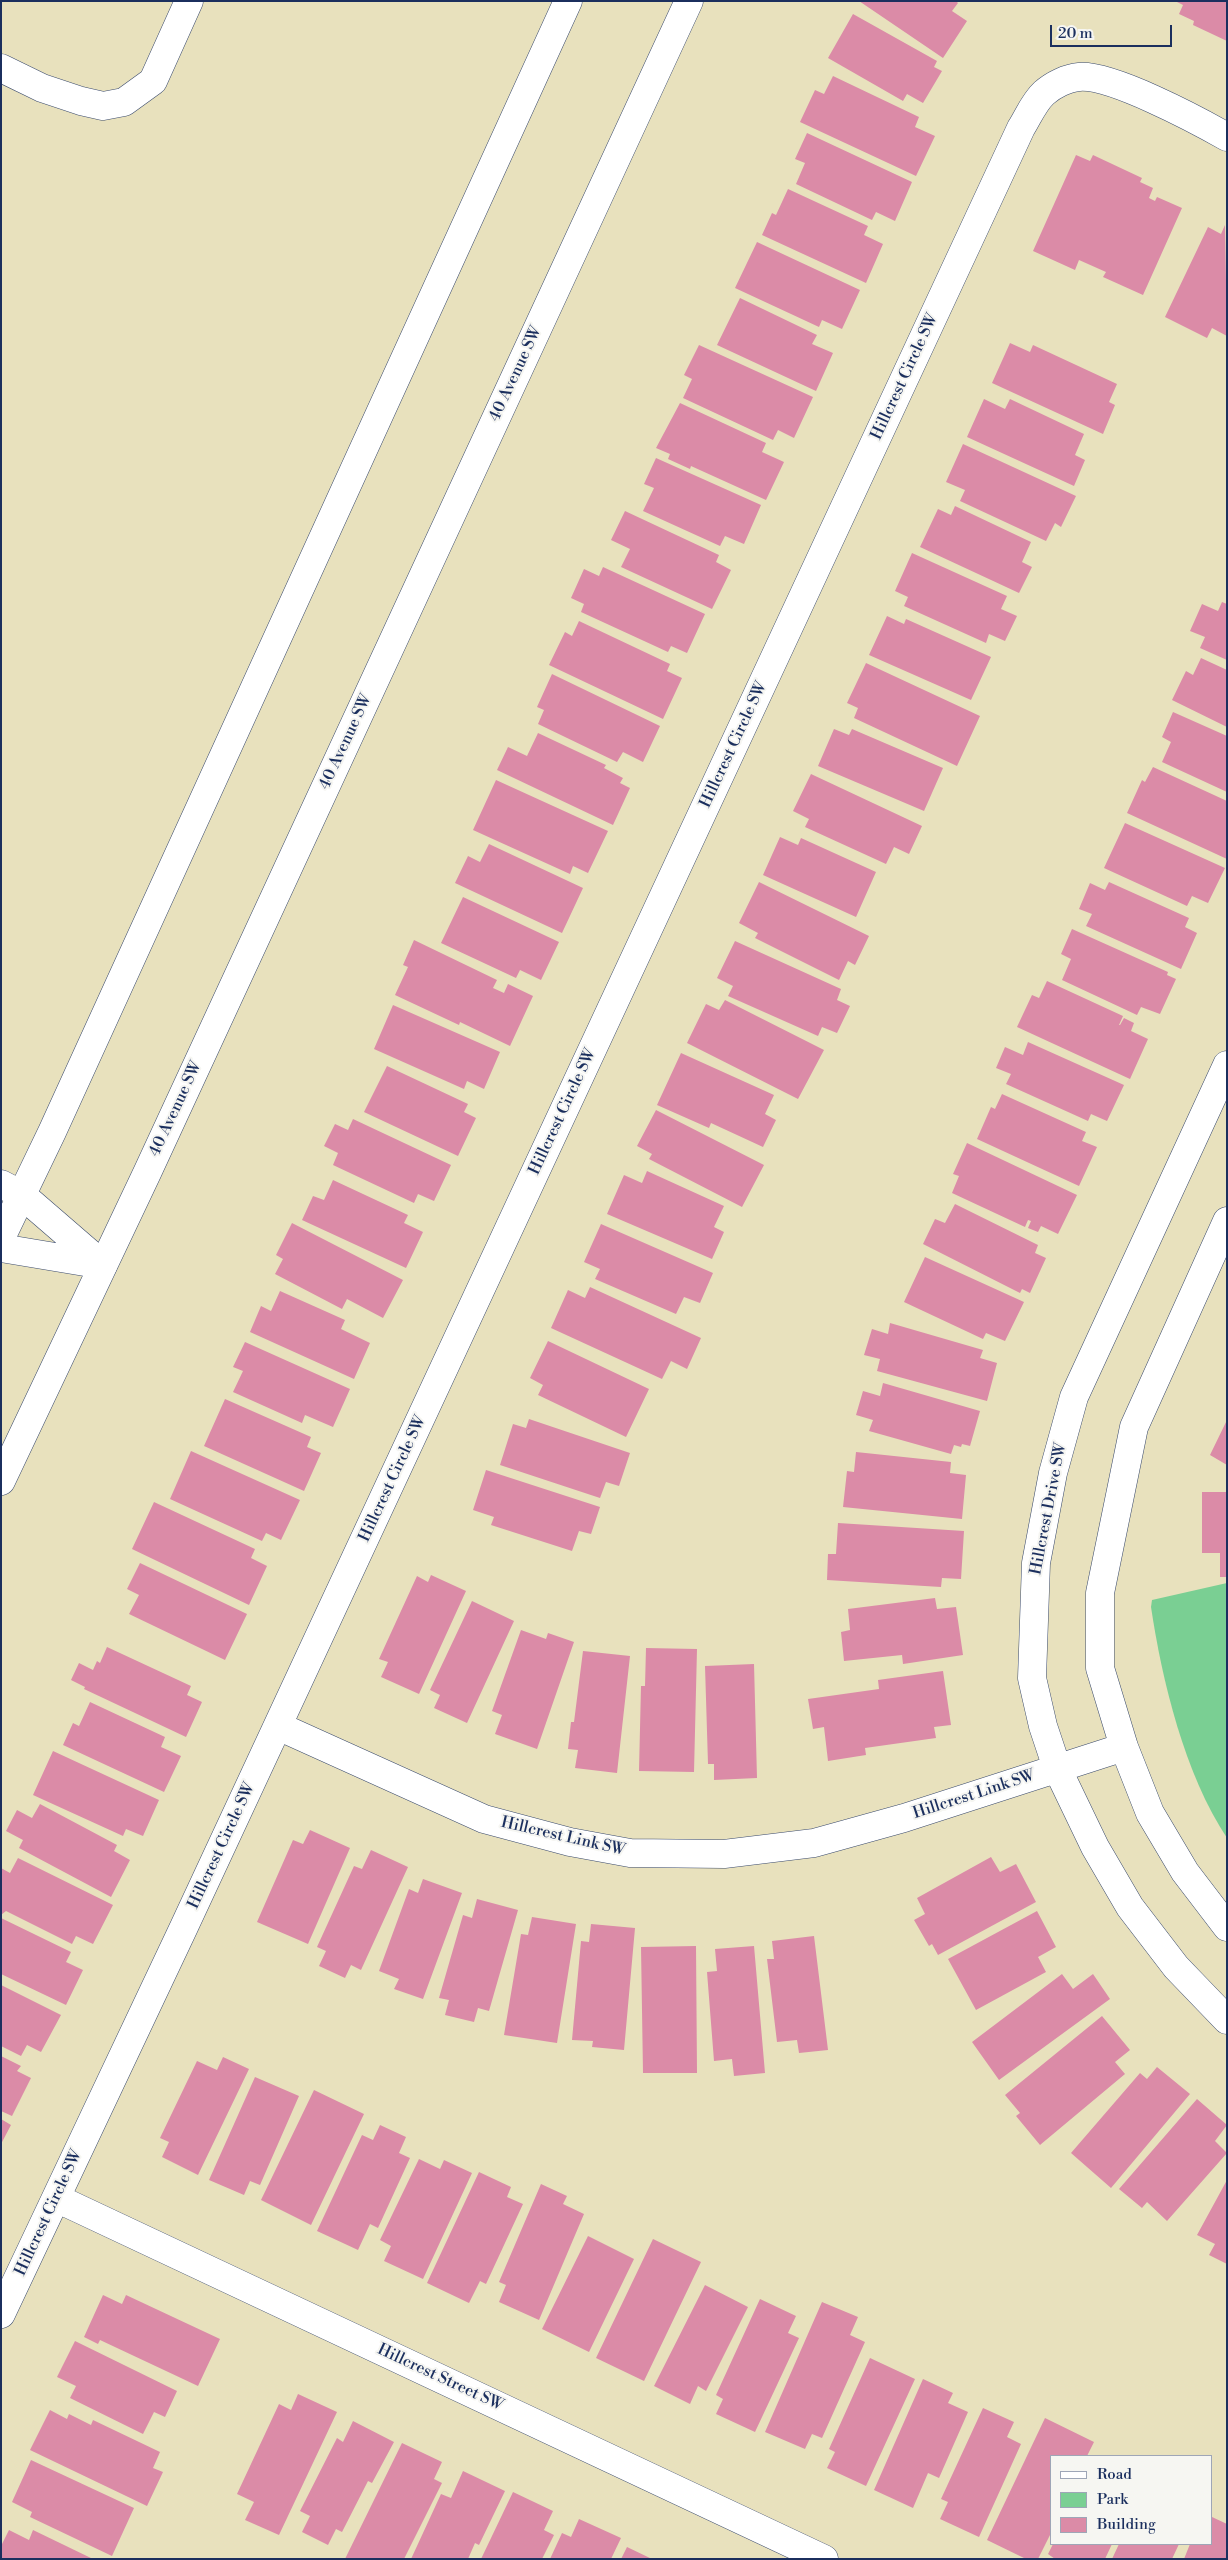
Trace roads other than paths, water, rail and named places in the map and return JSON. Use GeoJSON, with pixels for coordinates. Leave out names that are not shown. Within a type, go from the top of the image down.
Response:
{"type":"FeatureCollection","features":[{"type":"Feature","properties":{"kind":"street"},"geometry":{"type":"LineString","coordinates":[[1,68],[42,88],[81,101],[103,106],[124,102],[153,81],[189,1]]}},
{"type":"Feature","properties":{"kind":"street"},"geometry":{"type":"LineString","coordinates":[[1,1238],[12,1190],[568,1]]}},
{"type":"Feature","properties":{"kind":"street","name":"40 Avenue SW"},"geometry":{"type":"LineString","coordinates":[[1,1481],[103,1266],[689,1]]}},
{"type":"Feature","properties":{"kind":"street","name":"Hillcrest Circle SW"},"geometry":{"type":"LineString","coordinates":[[1,2314],[278,1726],[1021,128],[1032,108],[1044,93],[1062,82],[1079,77],[1100,80],[1187,114],[1227,137]]}},
{"type":"Feature","properties":{"kind":"street","name":"Hillcrest Drive SW"},"geometry":{"type":"LineString","coordinates":[[1227,1065],[1074,1396],[1053,1473],[1036,1563],[1032,1678],[1043,1726],[1057,1768],[1095,1847],[1130,1907],[1176,1967],[1227,2020]]}},
{"type":"Feature","properties":{"kind":"street"},"geometry":{"type":"LineString","coordinates":[[12,1190],[103,1266]]}},
{"type":"Feature","properties":{"kind":"street"},"geometry":{"type":"LineString","coordinates":[[1227,1221],[1134,1427],[1100,1593],[1100,1668],[1124,1747],[1150,1812],[1184,1872],[1227,1927]]}},
{"type":"Feature","properties":{"kind":"street"},"geometry":{"type":"LineString","coordinates":[[1,1248],[103,1266]]}},
{"type":"Feature","properties":{"kind":"street","name":"Hillcrest Link SW"},"geometry":{"type":"LineString","coordinates":[[278,1726],[484,1819],[570,1842],[630,1853],[724,1854],[814,1843],[904,1818],[1124,1747]]}},
{"type":"Feature","properties":{"kind":"street","name":"Hillcrest Street SW"},"geometry":{"type":"LineString","coordinates":[[56,2198],[824,2559]]}}]}
